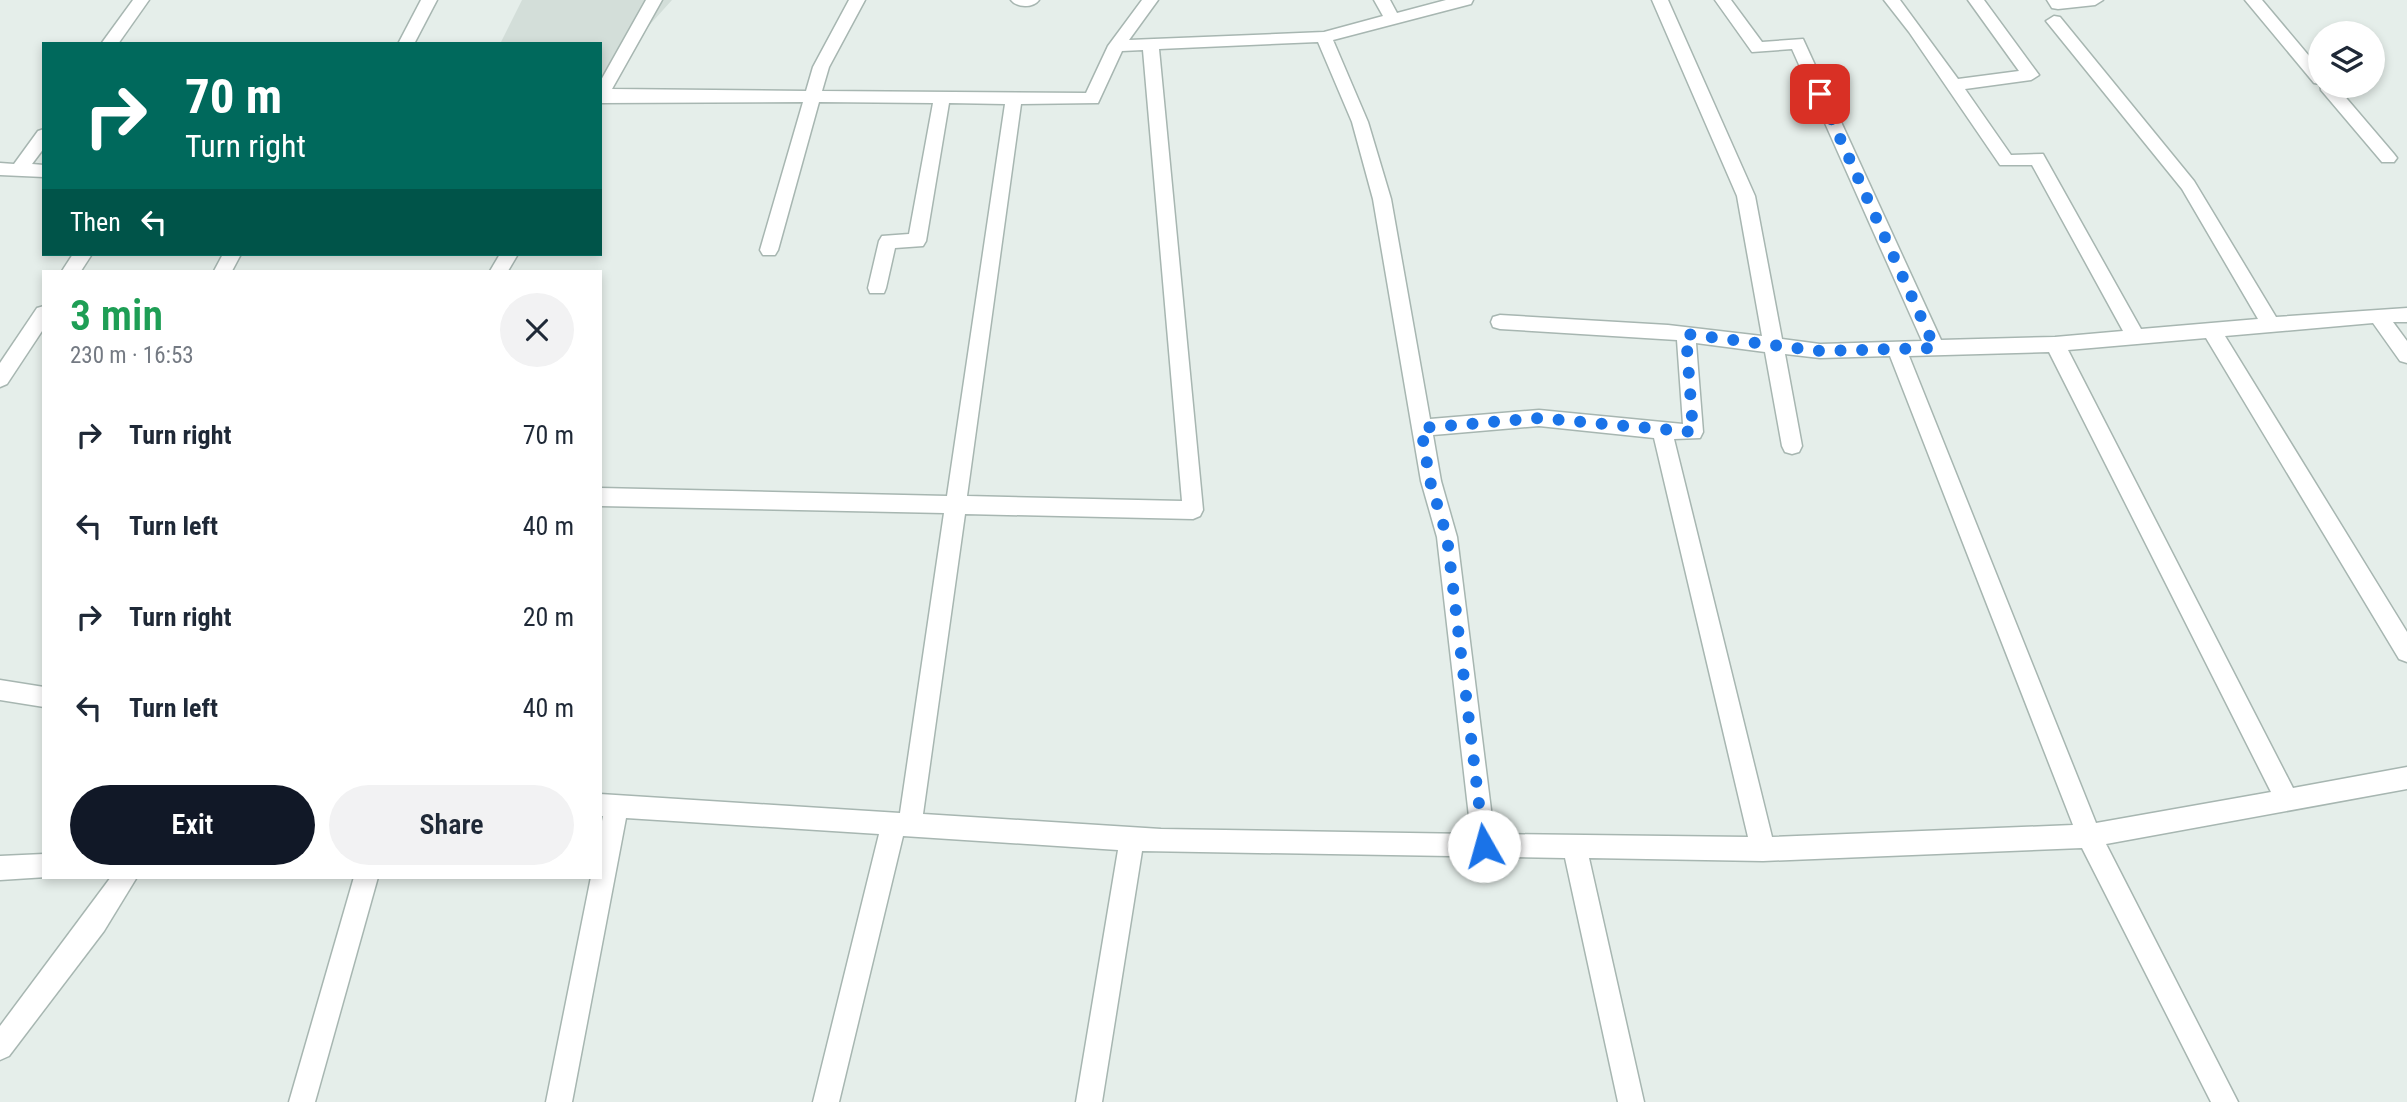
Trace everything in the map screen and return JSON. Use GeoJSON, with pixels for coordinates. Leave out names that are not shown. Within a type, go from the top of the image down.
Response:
{"type":"FeatureCollection","features":[{"type":"Feature","properties":{"kind":"street"},"geometry":{"type":"LineString","coordinates":[[110,42],[141,0]]}},
{"type":"Feature","properties":{"kind":"street"},"geometry":{"type":"LineString","coordinates":[[407,42],[429,0]]}},
{"type":"Feature","properties":{"kind":"street"},"geometry":{"type":"LineString","coordinates":[[602,94],[654,0]]}},
{"type":"Feature","properties":{"kind":"street"},"geometry":{"type":"LineString","coordinates":[[769,250],[821,67],[857,0]]}},
{"type":"Feature","properties":{"kind":"street"},"geometry":{"type":"LineString","coordinates":[[1019,0],[1031,0]]}},
{"type":"Feature","properties":{"kind":"street"},"geometry":{"type":"LineString","coordinates":[[602,96],[1092,99],[1116,46],[1150,0]]}},
{"type":"Feature","properties":{"kind":"street"},"geometry":{"type":"LineString","coordinates":[[1382,0],[1392,19]]}},
{"type":"Feature","properties":{"kind":"street"},"geometry":{"type":"LineString","coordinates":[[1116,46],[1324,37],[1465,0]]}},
{"type":"Feature","properties":{"kind":"street"},"geometry":{"type":"LineString","coordinates":[[1660,0],[1746,196],[1792,446]]}},
{"type":"Feature","properties":{"kind":"street"},"geometry":{"type":"LineString","coordinates":[[1723,0],[1758,48],[1797,43],[1935,348]]}},
{"type":"Feature","properties":{"kind":"street"},"geometry":{"type":"LineString","coordinates":[[1892,0],[1914,27],[2006,161],[2036,158],[2135,336]]}},
{"type":"Feature","properties":{"kind":"street"},"geometry":{"type":"LineString","coordinates":[[1954,85],[2031,75],[1976,0]]}},
{"type":"Feature","properties":{"kind":"street"},"geometry":{"type":"LineString","coordinates":[[2055,0],[2058,4],[2095,0]]}},
{"type":"Feature","properties":{"kind":"street"},"geometry":{"type":"LineString","coordinates":[[2253,0],[2308,65]]}},
{"type":"Feature","properties":{"kind":"street"},"geometry":{"type":"LineString","coordinates":[[2054,21],[2188,185],[2271,325]]}},
{"type":"Feature","properties":{"kind":"street"},"geometry":{"type":"LineString","coordinates":[[1324,37],[1360,122],[1382,199],[1430,481],[1447,537],[1484,846]]}},
{"type":"Feature","properties":{"kind":"street"},"geometry":{"type":"LineString","coordinates":[[602,497],[1193,510],[1151,46]]}},
{"type":"Feature","properties":{"kind":"street"},"geometry":{"type":"LineString","coordinates":[[877,288],[888,241],[918,241],[942,98]]}},
{"type":"Feature","properties":{"kind":"street"},"geometry":{"type":"LineString","coordinates":[[826,1102],[902,824],[956,503],[1014,98]]}},
{"type":"Feature","properties":{"kind":"street"},"geometry":{"type":"LineString","coordinates":[[2336,98],[2388,158]]}},
{"type":"Feature","properties":{"kind":"street"},"geometry":{"type":"LineString","coordinates":[[19,170],[42,138]]}},
{"type":"Feature","properties":{"kind":"street"},"geometry":{"type":"LineString","coordinates":[[0,169],[42,171]]}},
{"type":"Feature","properties":{"kind":"street"},"geometry":{"type":"LineString","coordinates":[[2378,315],[2407,356]]}},
{"type":"Feature","properties":{"kind":"street"},"geometry":{"type":"LineString","coordinates":[[1500,323],[1686,334],[1820,351],[2055,344],[2378,315],[2407,315]]}},
{"type":"Feature","properties":{"kind":"street"},"geometry":{"type":"LineString","coordinates":[[0,379],[42,316]]}},
{"type":"Feature","properties":{"kind":"street"},"geometry":{"type":"LineString","coordinates":[[2211,330],[2407,652]]}},
{"type":"Feature","properties":{"kind":"street"},"geometry":{"type":"LineString","coordinates":[[1421,428],[1539,418],[1693,432],[1686,334]]}},
{"type":"Feature","properties":{"kind":"street"},"geometry":{"type":"LineString","coordinates":[[2055,344],[2287,800]]}},
{"type":"Feature","properties":{"kind":"street"},"geometry":{"type":"LineString","coordinates":[[1897,349],[2089,836],[2225,1102]]}},
{"type":"Feature","properties":{"kind":"street"},"geometry":{"type":"LineString","coordinates":[[1662,431],[1763,849]]}},
{"type":"Feature","properties":{"kind":"street"},"geometry":{"type":"LineString","coordinates":[[0,690],[42,697]]}},
{"type":"Feature","properties":{"kind":"street"},"geometry":{"type":"LineString","coordinates":[[602,847],[609,806],[1132,839],[1763,849],[2089,836],[2407,778]]}},
{"type":"Feature","properties":{"kind":"street"},"geometry":{"type":"LineString","coordinates":[[1089,1102],[1132,839]]}},
{"type":"Feature","properties":{"kind":"street"},"geometry":{"type":"LineString","coordinates":[[1576,846],[1631,1102]]}},
{"type":"Feature","properties":{"kind":"street"},"geometry":{"type":"LineString","coordinates":[[0,868],[42,866]]}},
{"type":"Feature","properties":{"kind":"street"},"geometry":{"type":"LineString","coordinates":[[0,1047],[95,922],[124,879]]}},
{"type":"Feature","properties":{"kind":"street"},"geometry":{"type":"LineString","coordinates":[[302,1102],[365,879]]}},
{"type":"Feature","properties":{"kind":"street"},"geometry":{"type":"LineString","coordinates":[[559,1102],[597,879]]}},
{"type":"Feature","properties":{"kind":"shaded area"},"geometry":{"type":"Polygon","coordinates":[[[522,0],[672,0],[602,78],[602,42],[501,42],[522,0]]]}},
{"type":"Feature","properties":{"kind":"route"},"geometry":{"type":"LineString","coordinates":[[1484,846],[1447,537],[1430,481],[1421,428],[1539,418],[1693,432],[1686,334],[1820,351],[1935,348],[1820,94]]}}]}
